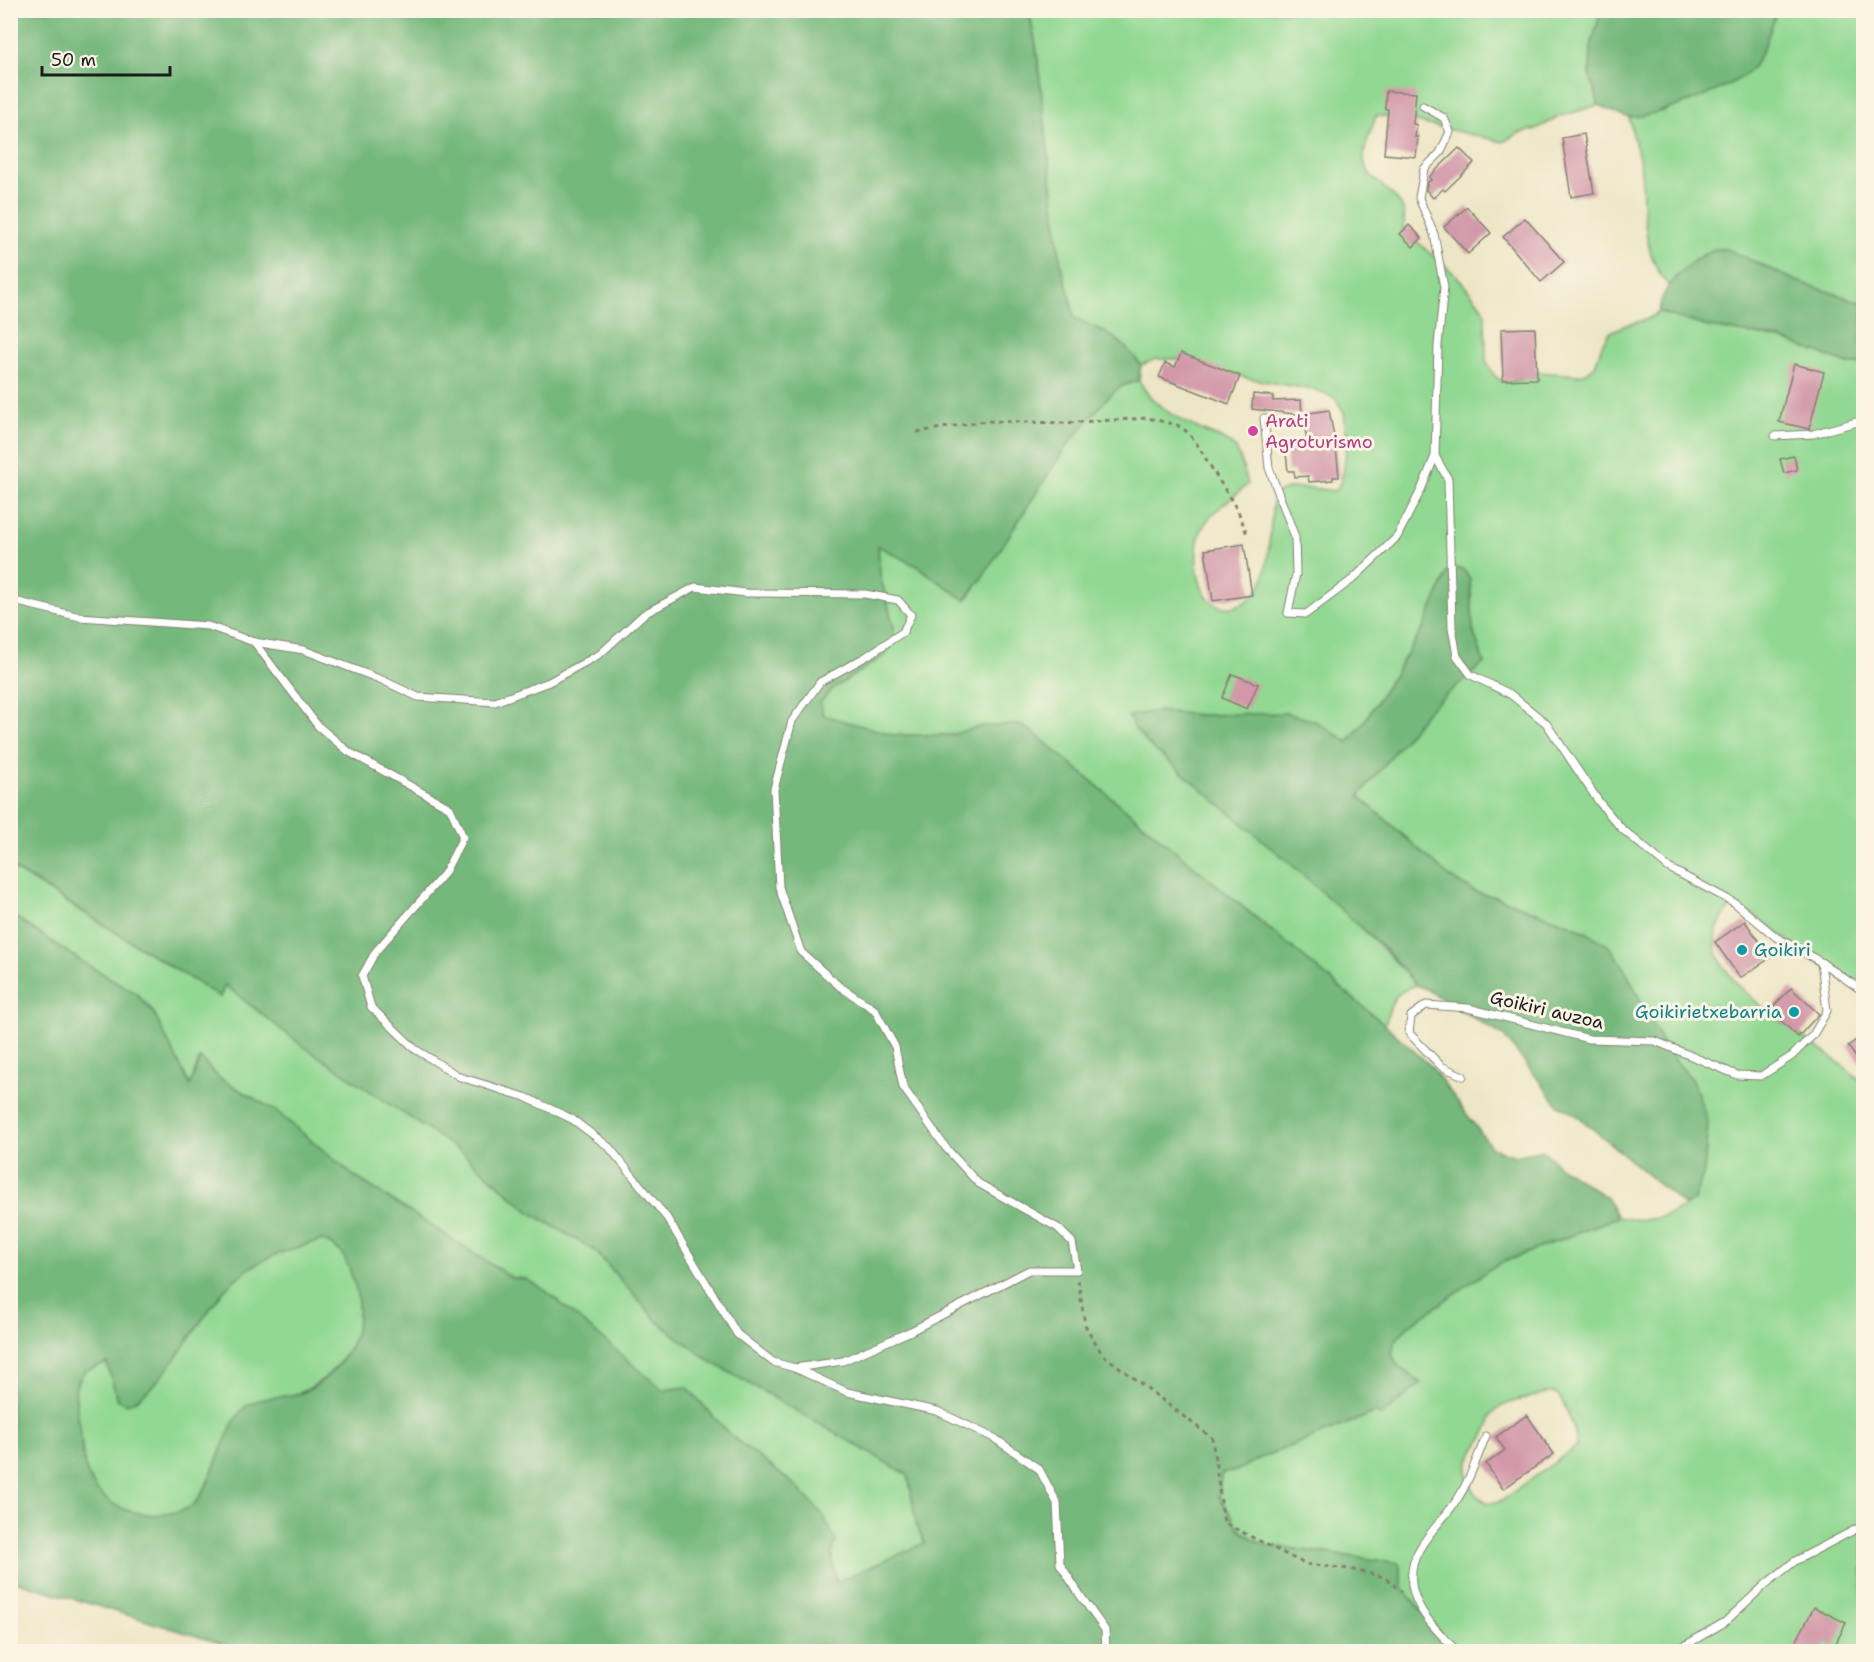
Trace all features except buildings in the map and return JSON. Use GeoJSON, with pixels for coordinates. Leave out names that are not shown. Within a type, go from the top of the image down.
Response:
{"type":"FeatureCollection","features":[{"type":"Feature","properties":{"kind":"lane"},"geometry":{"type":"LineString","coordinates":[[1264,418],[1269,468],[1295,537],[1296,574],[1288,613],[1306,614],[1353,579],[1397,537],[1435,456],[1438,345],[1444,286],[1434,234],[1419,198],[1424,169],[1440,153],[1450,132],[1444,118],[1423,106]]}},
{"type":"Feature","properties":{"kind":"lane"},"geometry":{"type":"LineString","coordinates":[[1775,436],[1813,435],[1863,420]]}},
{"type":"Feature","properties":{"kind":"lane"},"geometry":{"type":"LineString","coordinates":[[1435,456],[1448,479],[1452,628],[1457,656],[1471,675],[1510,694],[1546,723],[1599,802],[1621,828],[1670,868],[1735,903],[1776,937],[1821,962],[1863,992]]}},
{"type":"Feature","properties":{"kind":"lane"},"geometry":{"type":"LineString","coordinates":[[10,600],[80,617],[208,626],[254,642],[304,650],[382,680],[418,697],[495,702],[549,682],[600,654],[644,614],[695,587],[746,592],[865,594],[898,600],[911,615],[903,632],[867,656],[820,682],[792,721],[774,789],[779,887],[801,952],[839,986],[874,1010],[895,1047],[903,1087],[946,1148],[978,1183],[1058,1228],[1072,1242],[1077,1270],[1029,1270],[911,1330],[843,1361],[795,1368]]}},
{"type":"Feature","properties":{"kind":"lane"},"geometry":{"type":"LineString","coordinates":[[254,642],[318,726],[349,752],[450,808],[463,837],[444,874],[376,951],[362,976],[371,1007],[415,1049],[460,1077],[525,1097],[553,1110],[572,1119],[609,1147],[667,1218],[737,1334],[773,1362],[795,1368],[847,1392],[937,1411],[994,1438],[1039,1469],[1057,1503],[1060,1564],[1105,1629],[1106,1652]]}},
{"type":"Feature","properties":{"kind":"lane","name":"Goikiri auzoa"},"geometry":{"type":"LineString","coordinates":[[1463,1076],[1441,1066],[1408,1032],[1411,1016],[1426,1005],[1468,1008],[1589,1039],[1655,1041],[1737,1075],[1761,1076],[1792,1056],[1814,1035],[1827,1011],[1821,962]]}},
{"type":"Feature","properties":{"kind":"lane"},"geometry":{"type":"LineString","coordinates":[[1458,1652],[1421,1613],[1410,1580],[1418,1551],[1461,1494],[1486,1436]]}},
{"type":"Feature","properties":{"kind":"lane"},"geometry":{"type":"LineString","coordinates":[[1669,1652],[1686,1645],[1725,1622],[1795,1561],[1863,1525]]}},
{"type":"Feature","properties":{"kind":"path"},"geometry":{"type":"LineString","coordinates":[[917,432],[986,421],[1064,423],[1148,418],[1167,422],[1186,431],[1195,441],[1238,511],[1247,534]]}},
{"type":"Feature","properties":{"kind":"path"},"geometry":{"type":"LineString","coordinates":[[1077,1270],[1085,1325],[1102,1354],[1212,1438],[1224,1523],[1305,1564],[1349,1569],[1384,1577],[1400,1589],[1421,1613]]}},
{"type":"Feature","properties":{"kind":"green space"},"geometry":{"type":"Polygon","coordinates":[[[1601,10],[1777,11],[1760,56],[1751,69],[1742,76],[1712,93],[1693,100],[1655,113],[1629,117],[1599,105],[1590,75],[1591,47],[1601,10]]]}},
{"type":"Feature","properties":{"kind":"green space"},"geometry":{"type":"Polygon","coordinates":[[[11,11],[1029,11],[1036,45],[1061,266],[1074,318],[1104,332],[1125,347],[1141,365],[1139,380],[1120,387],[1106,399],[1065,448],[980,581],[965,600],[917,566],[878,546],[880,575],[894,628],[893,645],[884,656],[832,689],[820,703],[823,715],[894,735],[950,735],[982,726],[1020,725],[1030,730],[1430,1065],[1492,1148],[1515,1156],[1543,1150],[1560,1167],[1606,1197],[1618,1217],[1496,1265],[1407,1327],[1395,1341],[1392,1355],[1399,1367],[1421,1383],[1381,1416],[1376,1412],[1258,1459],[1236,1471],[1221,1474],[1219,1496],[1241,1531],[1264,1545],[1399,1563],[1403,1589],[1447,1640],[1464,1651],[246,1651],[11,1580],[10,914],[81,961],[136,993],[153,1012],[190,1085],[200,1058],[219,1078],[276,1111],[354,1176],[512,1278],[526,1279],[546,1291],[663,1390],[687,1387],[730,1435],[795,1485],[824,1516],[836,1542],[832,1553],[836,1582],[925,1543],[917,1527],[908,1475],[710,1361],[658,1322],[594,1250],[531,1213],[464,1154],[300,1044],[225,985],[220,997],[11,867],[11,11]],[[322,1240],[284,1252],[260,1262],[238,1276],[217,1299],[155,1384],[127,1404],[117,1399],[107,1363],[84,1371],[77,1385],[75,1396],[84,1459],[89,1477],[97,1490],[119,1507],[132,1512],[160,1514],[188,1508],[203,1492],[228,1433],[242,1410],[257,1401],[302,1393],[324,1379],[336,1367],[353,1340],[358,1310],[357,1293],[347,1263],[342,1254],[322,1240]]]}},
{"type":"Feature","properties":{"kind":"green space"},"geometry":{"type":"Polygon","coordinates":[[[1029,11],[1601,11],[1591,47],[1590,75],[1599,105],[1561,116],[1503,142],[1395,117],[1376,116],[1367,141],[1365,165],[1369,173],[1402,207],[1403,230],[1457,276],[1482,307],[1485,314],[1486,360],[1493,374],[1501,381],[1509,382],[1537,372],[1579,375],[1587,373],[1595,366],[1609,333],[1623,326],[1648,319],[1659,312],[1705,326],[1781,339],[1848,364],[1859,364],[1863,361],[1863,981],[1846,978],[1828,970],[1758,918],[1743,910],[1729,908],[1721,920],[1715,942],[1721,962],[1735,981],[1754,1000],[1863,1083],[1863,1651],[1464,1651],[1447,1641],[1403,1589],[1399,1563],[1264,1545],[1241,1531],[1219,1496],[1221,1473],[1236,1471],[1258,1459],[1377,1412],[1421,1383],[1399,1367],[1392,1355],[1395,1341],[1407,1327],[1496,1265],[1618,1217],[1655,1218],[1669,1214],[1694,1201],[1693,1080],[1662,1043],[1622,964],[1579,928],[1496,897],[1477,893],[1450,877],[1359,796],[1427,711],[1484,663],[1473,631],[1470,579],[1448,572],[1423,629],[1366,719],[1348,742],[1315,721],[1157,711],[1148,744],[1321,890],[1386,952],[1416,985],[1401,992],[1393,1000],[1385,1025],[1030,730],[982,726],[950,735],[894,735],[823,716],[820,703],[832,689],[884,656],[894,628],[880,575],[878,545],[917,566],[966,600],[1065,448],[1106,399],[1120,387],[1139,380],[1150,397],[1167,411],[1230,443],[1238,453],[1248,484],[1211,516],[1198,540],[1197,569],[1200,583],[1206,596],[1215,604],[1226,608],[1241,604],[1253,596],[1259,588],[1264,577],[1268,555],[1274,495],[1296,488],[1334,491],[1339,486],[1343,474],[1347,445],[1344,412],[1335,398],[1319,391],[1247,378],[1176,359],[1156,359],[1141,365],[1126,347],[1112,336],[1074,318],[1061,266],[1036,45],[1029,11]],[[1545,1393],[1507,1404],[1491,1416],[1489,1426],[1467,1468],[1467,1476],[1471,1485],[1484,1501],[1493,1503],[1503,1500],[1577,1446],[1570,1418],[1557,1393],[1545,1393]]]}},
{"type":"Feature","properties":{"kind":"green space"},"geometry":{"type":"Polygon","coordinates":[[[1777,11],[1863,11],[1863,303],[1703,254],[1668,285],[1652,258],[1645,227],[1640,163],[1629,117],[1665,111],[1761,53],[1777,11]]]}},
{"type":"Feature","properties":{"kind":"green space"},"geometry":{"type":"Polygon","coordinates":[[[1715,249],[1727,249],[1794,280],[1863,303],[1863,361],[1859,364],[1849,364],[1781,339],[1705,326],[1659,312],[1665,292],[1679,274],[1696,259],[1715,249]]]}},
{"type":"Feature","properties":{"kind":"green space"},"geometry":{"type":"Polygon","coordinates":[[[1453,568],[1463,569],[1470,579],[1473,630],[1484,663],[1427,711],[1359,796],[1450,877],[1477,893],[1496,897],[1579,928],[1608,945],[1622,964],[1662,1043],[1693,1080],[1708,1123],[1704,1173],[1693,1201],[1684,1205],[1575,1114],[1558,1105],[1504,1036],[1416,985],[1386,950],[1293,866],[1148,744],[1135,729],[1128,716],[1157,711],[1200,715],[1287,713],[1315,721],[1348,742],[1366,719],[1423,629],[1448,571],[1453,568]]]}},
{"type":"Feature","properties":{"kind":"green space"},"geometry":{"type":"Polygon","coordinates":[[[10,867],[220,997],[225,985],[300,1044],[464,1154],[531,1213],[594,1250],[658,1322],[710,1361],[909,1475],[918,1527],[925,1543],[836,1583],[832,1552],[795,1485],[730,1435],[687,1387],[663,1390],[546,1291],[526,1279],[512,1278],[354,1176],[276,1111],[219,1078],[200,1058],[190,1086],[153,1012],[136,993],[81,961],[11,914],[10,867]]]}},
{"type":"Feature","properties":{"kind":"green space"},"geometry":{"type":"Polygon","coordinates":[[[322,1240],[336,1248],[344,1258],[350,1270],[359,1302],[359,1320],[354,1336],[347,1352],[336,1366],[309,1388],[289,1396],[262,1399],[252,1405],[229,1433],[201,1495],[195,1504],[187,1509],[159,1515],[145,1514],[119,1507],[107,1499],[97,1490],[89,1477],[84,1459],[75,1391],[84,1371],[107,1363],[117,1399],[137,1400],[163,1373],[226,1287],[240,1274],[268,1256],[322,1240]]]}},
{"type":"Feature","properties":{"kind":"place","name":"Arati Agroturismo"},"geometry":{"type":"Point","coordinates":[1253,431]}},
{"type":"Feature","properties":{"kind":"place","name":"Goikiri"},"geometry":{"type":"Point","coordinates":[1742,950]}},
{"type":"Feature","properties":{"kind":"place","name":"Goikirietxebarria"},"geometry":{"type":"Point","coordinates":[1794,1012]}}]}
